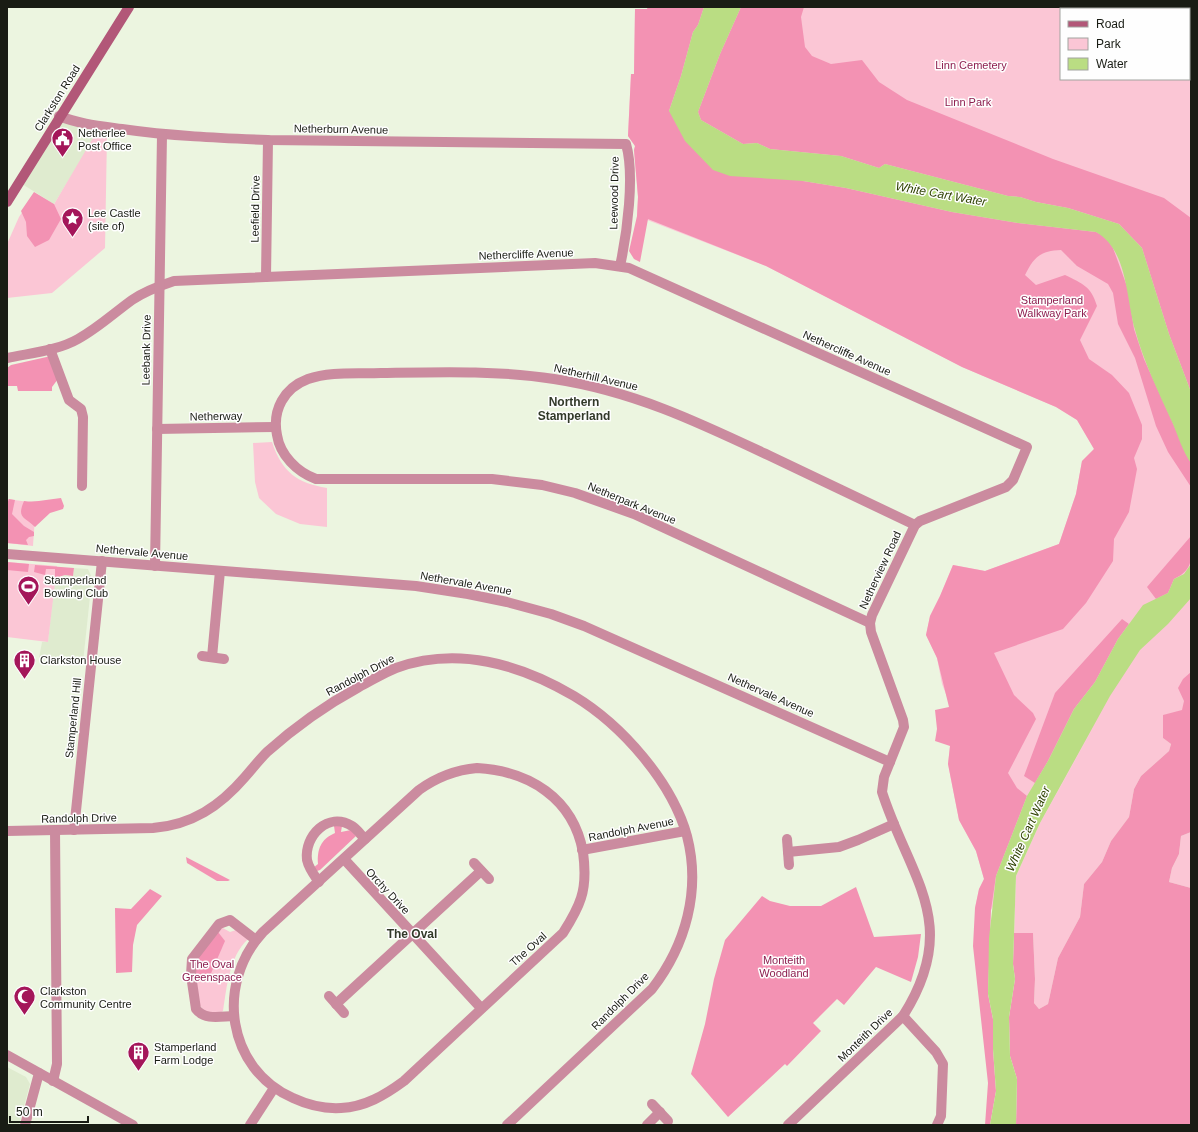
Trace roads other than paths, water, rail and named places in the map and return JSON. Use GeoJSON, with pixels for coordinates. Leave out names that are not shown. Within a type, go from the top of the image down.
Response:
{"type":"FeatureCollection","features":[{"type":"Feature","properties":{"kind":"main road","name":"Clarkston Road"},"geometry":{"type":"LineString","coordinates":[[7,202],[59,116],[129,7]]}},
{"type":"Feature","properties":{"kind":"street","name":"Netherburn Avenue"},"geometry":{"type":"LineString","coordinates":[[59,116],[74,122],[162,135],[268,140],[626,144]]}},
{"type":"Feature","properties":{"kind":"street","name":"Leebank Drive"},"geometry":{"type":"LineString","coordinates":[[155,566],[162,135]]}},
{"type":"Feature","properties":{"kind":"street","name":"Leefield Drive"},"geometry":{"type":"LineString","coordinates":[[266,277],[268,140]]}},
{"type":"Feature","properties":{"kind":"street","name":"Leewood Drive"},"geometry":{"type":"LineString","coordinates":[[620,266],[628,220],[629,171],[626,144]]}},
{"type":"Feature","properties":{"kind":"street","name":"Nethercliffe Avenue"},"geometry":{"type":"LineString","coordinates":[[7,358],[50,349],[76,340],[103,324],[132,300],[160,286],[174,281],[595,263],[629,268],[1027,448]]}},
{"type":"Feature","properties":{"kind":"street"},"geometry":{"type":"LineString","coordinates":[[50,349],[69,400],[81,409],[83,417],[82,486]]}},
{"type":"Feature","properties":{"kind":"street","name":"Netherhill Avenue"},"geometry":{"type":"LineString","coordinates":[[275,427],[277,408],[285,395],[293,388],[307,380],[327,375],[448,372],[504,373],[555,379],[638,399],[686,416],[915,525]]}},
{"type":"Feature","properties":{"kind":"street","name":"Netherway"},"geometry":{"type":"LineString","coordinates":[[157,429],[275,427]]}},
{"type":"Feature","properties":{"kind":"street","name":"Netherpark Avenue"},"geometry":{"type":"LineString","coordinates":[[275,427],[278,442],[296,469],[316,479],[492,479],[542,486],[574,493],[634,514],[870,623]]}},
{"type":"Feature","properties":{"kind":"street","name":"Netherview Road"},"geometry":{"type":"LineString","coordinates":[[890,762],[904,727],[903,720],[871,632],[870,623],[875,608],[915,525],[920,521],[1006,487],[1013,480],[1027,448]]}},
{"type":"Feature","properties":{"kind":"street","name":"Nethervale Avenue"},"geometry":{"type":"LineString","coordinates":[[7,554],[416,586],[468,594],[551,614],[604,634],[890,762]]}},
{"type":"Feature","properties":{"kind":"street","name":"Stamperland Hill"},"geometry":{"type":"LineString","coordinates":[[74,830],[102,561]]}},
{"type":"Feature","properties":{"kind":"street"},"geometry":{"type":"LineString","coordinates":[[220,571],[207,657],[224,659]]}},
{"type":"Feature","properties":{"kind":"street","name":"Randolph Drive"},"geometry":{"type":"LineString","coordinates":[[7,831],[153,828],[188,821],[217,806],[269,751],[306,720],[339,698],[394,668],[422,660],[455,658],[494,662],[534,674],[572,694],[618,728],[642,755],[671,799],[685,831],[692,860],[691,897],[682,937],[663,974],[643,998],[507,1125]]}},
{"type":"Feature","properties":{"kind":"street","name":"Monteith Drive"},"geometry":{"type":"LineString","coordinates":[[788,1125],[903,1016],[915,996],[921,981],[928,956],[930,935],[929,912],[924,892],[894,824],[882,792],[884,777],[890,762]]}},
{"type":"Feature","properties":{"kind":"street","name":"The Oval"},"geometry":{"type":"LineString","coordinates":[[477,768],[495,769],[522,777],[553,796],[573,824],[582,850],[584,878],[581,897],[563,934],[481,1008],[404,1081],[377,1098],[353,1106],[340,1108],[323,1107],[307,1104],[274,1088],[254,1068],[243,1048],[236,1030],[233,1006],[238,977],[256,940],[365,839],[419,790],[430,782],[445,775],[466,769],[477,768]]}},
{"type":"Feature","properties":{"kind":"street"},"geometry":{"type":"LineString","coordinates":[[319,882],[309,867],[307,856],[310,839],[318,829],[324,824],[334,822],[344,823],[352,826],[365,839]]}},
{"type":"Feature","properties":{"kind":"street"},"geometry":{"type":"LineString","coordinates":[[788,852],[839,847],[894,824]]}},
{"type":"Feature","properties":{"kind":"street"},"geometry":{"type":"LineString","coordinates":[[54,1081],[57,1064],[55,830]]}},
{"type":"Feature","properties":{"kind":"street","name":"Randolph Avenue"},"geometry":{"type":"LineString","coordinates":[[582,850],[685,831]]}},
{"type":"Feature","properties":{"kind":"street"},"geometry":{"type":"LineString","coordinates":[[787,839],[789,865]]}},
{"type":"Feature","properties":{"kind":"street","name":"Orchy Drive"},"geometry":{"type":"LineString","coordinates":[[344,859],[481,1008]]}},
{"type":"Feature","properties":{"kind":"street"},"geometry":{"type":"LineString","coordinates":[[474,863],[489,879]]}},
{"type":"Feature","properties":{"kind":"street"},"geometry":{"type":"LineString","coordinates":[[344,1013],[332,1000],[412,934],[481,871]]}},
{"type":"Feature","properties":{"kind":"street"},"geometry":{"type":"LineString","coordinates":[[234,1016],[207,1017],[196,1010],[191,975],[192,959],[219,924],[224,921],[230,920],[256,940]]}},
{"type":"Feature","properties":{"kind":"street"},"geometry":{"type":"LineString","coordinates":[[903,1016],[936,1052],[943,1064],[941,1116],[937,1125]]}},
{"type":"Feature","properties":{"kind":"street"},"geometry":{"type":"LineString","coordinates":[[7,1055],[133,1125]]}},
{"type":"Feature","properties":{"kind":"street"},"geometry":{"type":"LineString","coordinates":[[25,1125],[39,1074]]}},
{"type":"Feature","properties":{"kind":"street"},"geometry":{"type":"LineString","coordinates":[[250,1125],[274,1088]]}},
{"type":"Feature","properties":{"kind":"street"},"geometry":{"type":"LineString","coordinates":[[652,1104],[668,1120]]}},
{"type":"Feature","properties":{"kind":"street"},"geometry":{"type":"LineString","coordinates":[[646,1125],[660,1112]]}},
{"type":"Feature","properties":{"kind":"water","name":"White Cart Water"},"geometry":{"type":"Polygon","coordinates":[[[704,7],[741,7],[720,54],[698,112],[701,120],[743,144],[757,143],[770,149],[841,156],[879,168],[885,164],[1008,196],[1020,197],[1036,202],[1068,208],[1119,224],[1142,248],[1169,334],[1191,392],[1191,463],[1183,449],[1143,354],[1135,330],[1120,263],[1106,240],[1096,232],[1018,223],[952,212],[846,188],[803,181],[730,176],[713,170],[685,141],[669,111],[681,76],[693,32],[698,25],[704,7]]]}},
{"type":"Feature","properties":{"kind":"water","name":"White Cart Water"},"geometry":{"type":"Polygon","coordinates":[[[1191,564],[1191,598],[1168,624],[1140,650],[1110,696],[1040,823],[1016,876],[1013,964],[1015,979],[1009,1017],[1010,1056],[1017,1079],[1016,1125],[990,1125],[996,1091],[993,1049],[993,1019],[988,994],[989,938],[996,876],[1027,796],[1048,761],[1074,709],[1095,682],[1118,639],[1143,605],[1168,593],[1174,579],[1184,574],[1191,564]]]}},
{"type":"Feature","properties":{"kind":"place","name":"Netherlee Post Office"},"geometry":{"type":"Point","coordinates":[62,158]}},
{"type":"Feature","properties":{"kind":"place","name":"Lee Castle (site of)"},"geometry":{"type":"Point","coordinates":[73,238]}},
{"type":"Feature","properties":{"kind":"place","name":"Stamperland Bowling Club"},"geometry":{"type":"Point","coordinates":[28,606]}},
{"type":"Feature","properties":{"kind":"place","name":"Clarkston House"},"geometry":{"type":"Point","coordinates":[24,680]}},
{"type":"Feature","properties":{"kind":"place","name":"Clarkston Community Centre"},"geometry":{"type":"Point","coordinates":[25,1016]}},
{"type":"Feature","properties":{"kind":"place","name":"Stamperland Farm Lodge"},"geometry":{"type":"Point","coordinates":[138,1072]}},
{"type":"Feature","properties":{"kind":"district","name":"Northern Stamperland"},"geometry":{"type":"Point","coordinates":[574,409]}},
{"type":"Feature","properties":{"kind":"district","name":"The Oval"},"geometry":{"type":"Point","coordinates":[412,934]}},
{"type":"Feature","properties":{"kind":"park label","name":"Linn Cemetery"},"geometry":{"type":"Point","coordinates":[971,65]}},
{"type":"Feature","properties":{"kind":"park label","name":"Linn Park"},"geometry":{"type":"Point","coordinates":[968,102]}},
{"type":"Feature","properties":{"kind":"park label","name":"Stamperland Walkway Park"},"geometry":{"type":"Point","coordinates":[1052,306]}},
{"type":"Feature","properties":{"kind":"park label","name":"Monteith Woodland"},"geometry":{"type":"Point","coordinates":[784,966]}},
{"type":"Feature","properties":{"kind":"park label","name":"The Oval Greenspace"},"geometry":{"type":"Point","coordinates":[212,970]}}]}
